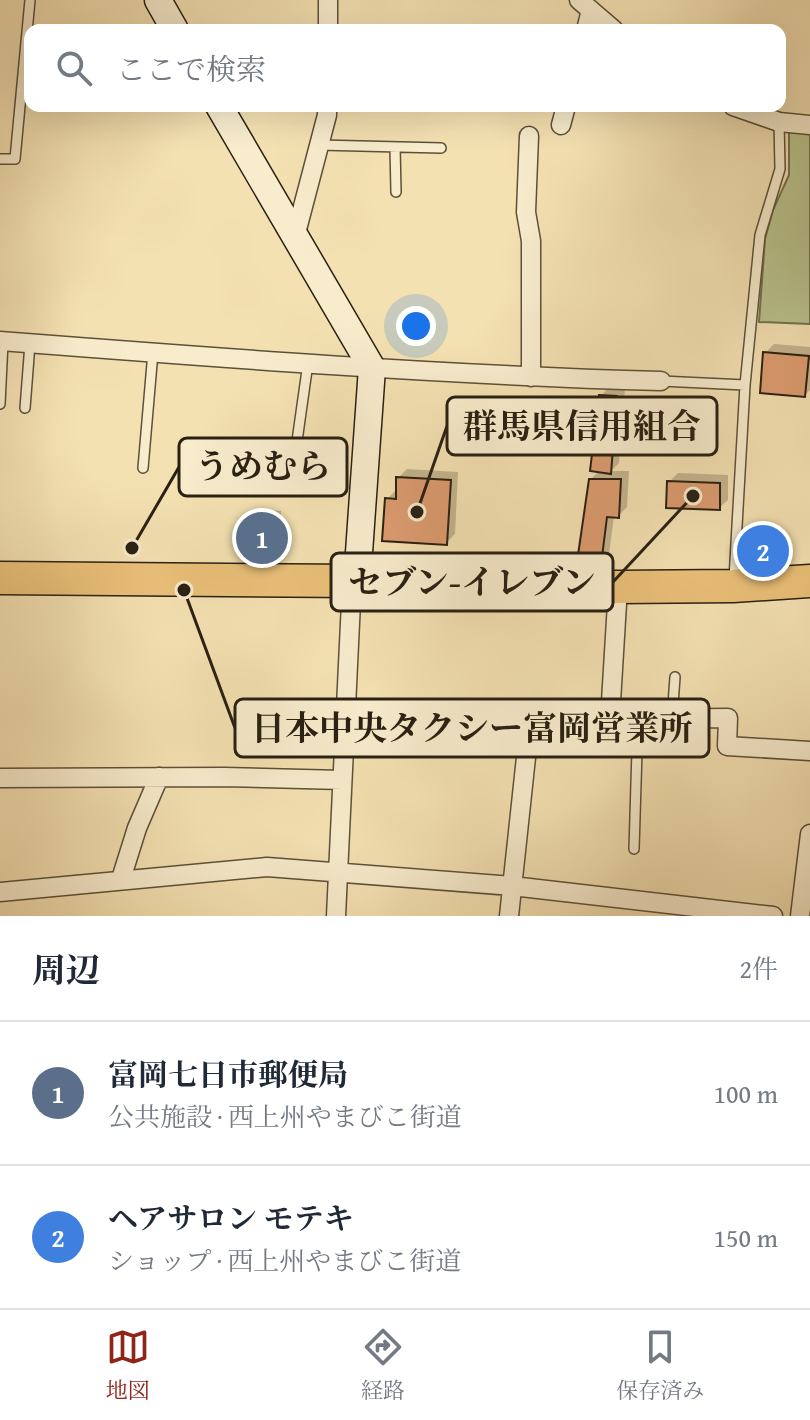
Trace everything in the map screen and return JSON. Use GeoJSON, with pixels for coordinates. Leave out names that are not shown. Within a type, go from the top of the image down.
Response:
{"type":"FeatureCollection","features":[{"type":"Feature","properties":{"kind":"highway"},"geometry":{"type":"LineString","coordinates":[[0,578],[618,587],[733,586],[810,581]]}},
{"type":"Feature","properties":{"kind":"street"},"geometry":{"type":"LineString","coordinates":[[158,0],[172,24]]}},
{"type":"Feature","properties":{"kind":"street"},"geometry":{"type":"LineString","coordinates":[[328,0],[328,24]]}},
{"type":"Feature","properties":{"kind":"street"},"geometry":{"type":"LineString","coordinates":[[222,112],[372,368],[345,716],[336,916]]}},
{"type":"Feature","properties":{"kind":"street"},"geometry":{"type":"LineString","coordinates":[[295,237],[326,112]]}},
{"type":"Feature","properties":{"kind":"street"},"geometry":{"type":"LineString","coordinates":[[561,125],[564,112]]}},
{"type":"Feature","properties":{"kind":"street"},"geometry":{"type":"LineString","coordinates":[[750,112],[779,122],[810,125]]}},
{"type":"Feature","properties":{"kind":"street"},"geometry":{"type":"LineString","coordinates":[[529,136],[526,212],[531,241],[531,377]]}},
{"type":"Feature","properties":{"kind":"street"},"geometry":{"type":"LineString","coordinates":[[2,342],[372,368],[661,381]]}},
{"type":"Feature","properties":{"kind":"street"},"geometry":{"type":"LineString","coordinates":[[610,718],[618,587]]}},
{"type":"Feature","properties":{"kind":"street"},"geometry":{"type":"LineString","coordinates":[[345,716],[530,720],[728,718],[727,746],[810,751]]}},
{"type":"Feature","properties":{"kind":"street"},"geometry":{"type":"LineString","coordinates":[[509,916],[530,720]]}},
{"type":"Feature","properties":{"kind":"street"},"geometry":{"type":"LineString","coordinates":[[121,879],[137,828],[159,777]]}},
{"type":"Feature","properties":{"kind":"street"},"geometry":{"type":"LineString","coordinates":[[0,778],[342,780]]}},
{"type":"Feature","properties":{"kind":"street"},"geometry":{"type":"LineString","coordinates":[[800,916],[810,834]]}},
{"type":"Feature","properties":{"kind":"street"},"geometry":{"type":"LineString","coordinates":[[0,892],[267,867],[512,886],[773,916]]}},
{"type":"Feature","properties":{"kind":"lane"},"geometry":{"type":"LineString","coordinates":[[28,24],[30,0]]}},
{"type":"Feature","properties":{"kind":"lane"},"geometry":{"type":"LineString","coordinates":[[0,159],[15,159],[24,64]]}},
{"type":"Feature","properties":{"kind":"lane"},"geometry":{"type":"LineString","coordinates":[[733,586],[745,385],[760,235],[780,169],[779,122]]}},
{"type":"Feature","properties":{"kind":"lane"},"geometry":{"type":"LineString","coordinates":[[319,145],[441,148]]}},
{"type":"Feature","properties":{"kind":"lane"},"geometry":{"type":"LineString","coordinates":[[395,147],[396,192]]}},
{"type":"Feature","properties":{"kind":"lane"},"geometry":{"type":"LineString","coordinates":[[0,404],[2,342]]}},
{"type":"Feature","properties":{"kind":"lane"},"geometry":{"type":"LineString","coordinates":[[25,408],[30,344]]}},
{"type":"Feature","properties":{"kind":"lane"},"geometry":{"type":"LineString","coordinates":[[143,468],[153,352]]}},
{"type":"Feature","properties":{"kind":"lane"},"geometry":{"type":"LineString","coordinates":[[297,441],[308,363]]}},
{"type":"Feature","properties":{"kind":"lane"},"geometry":{"type":"LineString","coordinates":[[661,381],[745,385]]}},
{"type":"Feature","properties":{"kind":"lane"},"geometry":{"type":"LineString","coordinates":[[672,718],[675,677]]}},
{"type":"Feature","properties":{"kind":"lane"},"geometry":{"type":"LineString","coordinates":[[634,849],[638,718]]}},
{"type":"Feature","properties":{"kind":"green space"},"geometry":{"type":"Polygon","coordinates":[[[789,131],[810,132],[810,324],[759,322],[765,239],[773,210],[789,175],[789,131]]]}},
{"type":"Feature","properties":{"kind":"building"},"geometry":{"type":"Polygon","coordinates":[[[763,352],[809,356],[805,397],[760,393],[763,352]]]}},
{"type":"Feature","properties":{"kind":"building"},"geometry":{"type":"Polygon","coordinates":[[[599,395],[617,396],[611,474],[590,471],[599,395]]]}},
{"type":"Feature","properties":{"kind":"building"},"geometry":{"type":"Polygon","coordinates":[[[396,477],[451,480],[447,545],[382,541],[385,498],[396,499],[396,477]]]}},
{"type":"Feature","properties":{"kind":"building"},"geometry":{"type":"Polygon","coordinates":[[[589,479],[621,479],[619,518],[607,517],[601,565],[577,562],[589,479]]]}},
{"type":"Feature","properties":{"kind":"building"},"geometry":{"type":"Polygon","coordinates":[[[667,481],[720,483],[720,510],[666,508],[667,481]]]}},
{"type":"Feature","properties":{"kind":"building"},"geometry":{"type":"Polygon","coordinates":[[[253,514],[276,516],[273,556],[250,555],[253,514]]]}},
{"type":"Feature","properties":{"kind":"building"},"geometry":{"type":"Polygon","coordinates":[[[757,535],[771,535],[770,567],[755,567],[757,535]]]}},
{"type":"Feature","properties":{"kind":"place","name":"セブン-イレブン"},"geometry":{"type":"Point","coordinates":[693,496]}},
{"type":"Feature","properties":{"kind":"place","name":"群馬県信用組合"},"geometry":{"type":"Point","coordinates":[417,512]}},
{"type":"Feature","properties":{"kind":"place","name":"富岡七日市郵便局"},"geometry":{"type":"Point","coordinates":[262,538]}},
{"type":"Feature","properties":{"kind":"place","name":"うめむら"},"geometry":{"type":"Point","coordinates":[132,548]}},
{"type":"Feature","properties":{"kind":"place","name":"ヘアサロン モテキ"},"geometry":{"type":"Point","coordinates":[763,551]}},
{"type":"Feature","properties":{"kind":"place","name":"日本中央タクシー富岡営業所"},"geometry":{"type":"Point","coordinates":[184,590]}}]}
